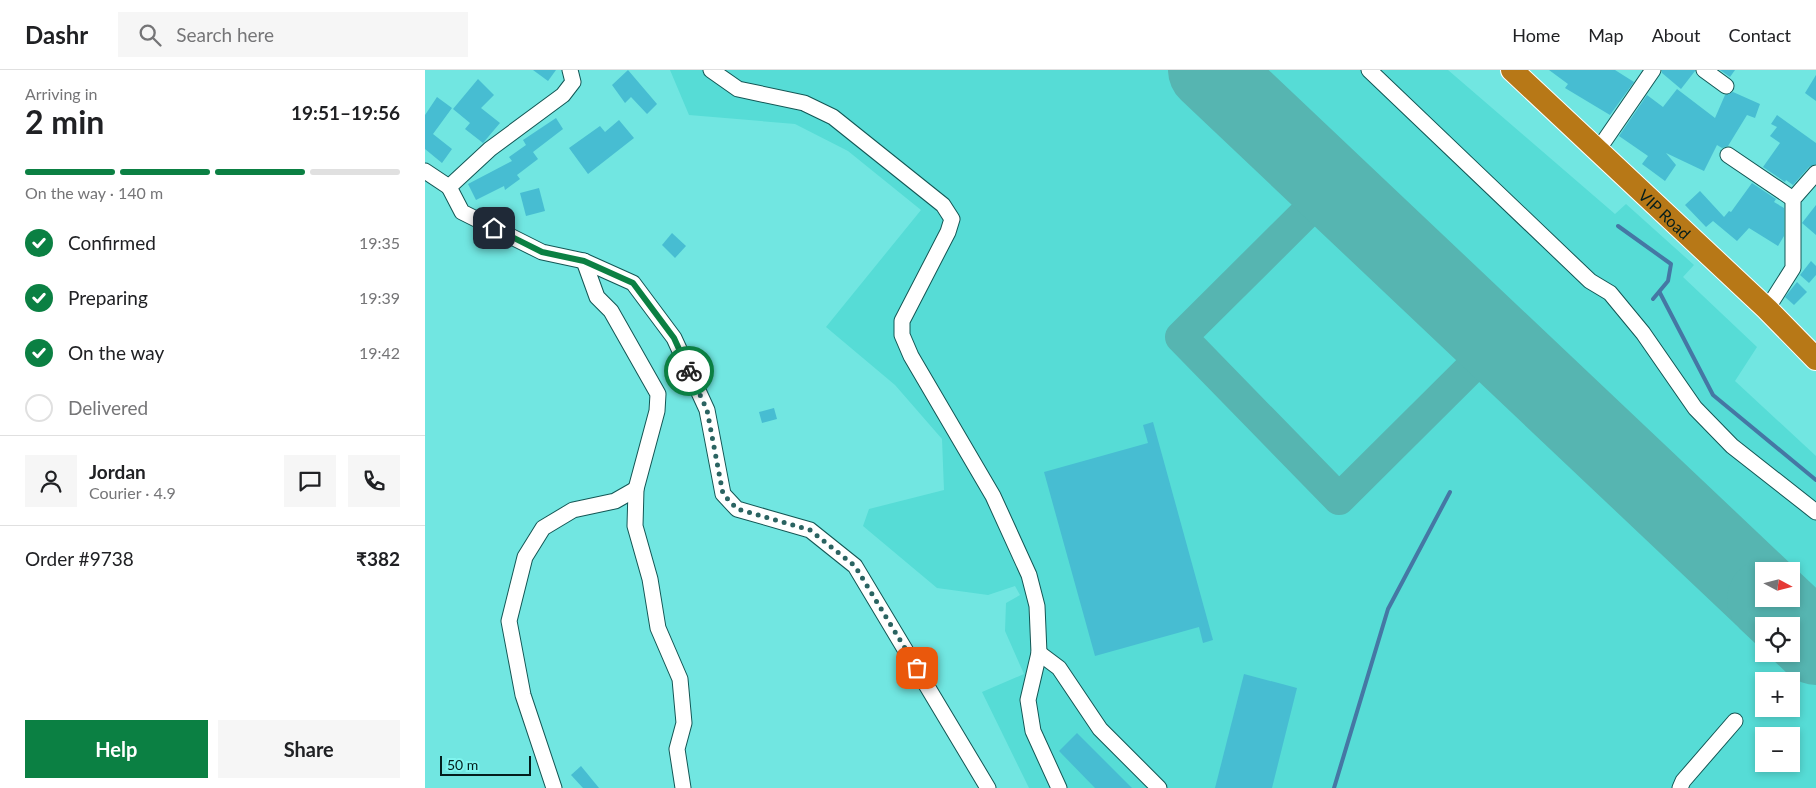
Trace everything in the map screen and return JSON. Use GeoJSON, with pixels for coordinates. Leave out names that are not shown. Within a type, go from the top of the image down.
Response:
{"type":"FeatureCollection","features":[{"type":"Feature","properties":{"kind":"highway","name":"VIP Road"},"geometry":{"type":"LineString","coordinates":[[1512,70],[1767,309],[1816,359]]}},
{"type":"Feature","properties":{"kind":"street"},"geometry":{"type":"LineString","coordinates":[[449,187],[489,149],[563,95],[573,82],[570,70]]}},
{"type":"Feature","properties":{"kind":"street"},"geometry":{"type":"LineString","coordinates":[[711,70],[738,89],[804,103],[833,117],[943,205],[952,219],[948,232],[903,321],[902,335],[911,356],[993,496],[1029,575],[1037,606],[1039,653],[1029,700],[1033,731],[1059,788]]}},
{"type":"Feature","properties":{"kind":"street"},"geometry":{"type":"LineString","coordinates":[[1369,70],[1590,281],[1610,292],[1643,333],[1695,408],[1732,446],[1816,512]]}},
{"type":"Feature","properties":{"kind":"street"},"geometry":{"type":"LineString","coordinates":[[1598,150],[1653,70]]}},
{"type":"Feature","properties":{"kind":"street"},"geometry":{"type":"LineString","coordinates":[[1704,70],[1726,86]]}},
{"type":"Feature","properties":{"kind":"street"},"geometry":{"type":"LineString","coordinates":[[1728,155],[1793,199]]}},
{"type":"Feature","properties":{"kind":"street"},"geometry":{"type":"LineString","coordinates":[[425,171],[449,187],[462,212],[542,252],[584,261],[633,283],[674,338],[707,410],[723,494],[737,509],[810,530],[855,566],[988,788]]}},
{"type":"Feature","properties":{"kind":"street"},"geometry":{"type":"LineString","coordinates":[[1767,309],[1793,268],[1793,199],[1816,173]]}},
{"type":"Feature","properties":{"kind":"street"},"geometry":{"type":"LineString","coordinates":[[584,261],[597,298],[611,310],[658,394],[657,411],[635,489],[635,526],[650,579],[658,628],[680,679],[683,723],[677,749],[683,788]]}},
{"type":"Feature","properties":{"kind":"street"},"geometry":{"type":"LineString","coordinates":[[554,788],[523,695],[509,621],[525,557],[543,528],[573,510],[615,501],[635,489]]}},
{"type":"Feature","properties":{"kind":"street"},"geometry":{"type":"LineString","coordinates":[[1039,653],[1059,668],[1100,729],[1159,788]]}},
{"type":"Feature","properties":{"kind":"street"},"geometry":{"type":"LineString","coordinates":[[1680,788],[1683,781],[1735,721]]}},
{"type":"Feature","properties":{"kind":"shaded area"},"geometry":{"type":"Polygon","coordinates":[[[670,70],[1448,70],[1615,214],[1626,204],[1694,265],[1683,277],[1757,347],[1735,381],[1816,456],[1816,788],[1029,788],[982,692],[1024,674],[1005,631],[1006,603],[1020,595],[1015,586],[988,595],[937,588],[863,526],[869,509],[944,490],[942,439],[895,385],[826,327],[921,210],[848,151],[795,124],[689,115],[670,70]]]}},
{"type":"Feature","properties":{"kind":"building"},"geometry":{"type":"Polygon","coordinates":[[[533,70],[556,70],[548,81],[533,70]]]}},
{"type":"Feature","properties":{"kind":"building"},"geometry":{"type":"Polygon","coordinates":[[[628,70],[657,104],[647,114],[631,97],[625,103],[612,85],[628,70]]]}},
{"type":"Feature","properties":{"kind":"building"},"geometry":{"type":"Polygon","coordinates":[[[1549,70],[1615,70],[1634,82],[1610,115],[1565,88],[1568,84],[1549,70]]]}},
{"type":"Feature","properties":{"kind":"building"},"geometry":{"type":"Polygon","coordinates":[[[1662,70],[1695,71],[1681,89],[1662,73],[1662,70]]]}},
{"type":"Feature","properties":{"kind":"building"},"geometry":{"type":"Polygon","coordinates":[[[1720,70],[1735,70],[1730,77],[1720,70]]]}},
{"type":"Feature","properties":{"kind":"building"},"geometry":{"type":"Polygon","coordinates":[[[1816,75],[1816,101],[1805,93],[1816,75]]]}},
{"type":"Feature","properties":{"kind":"building"},"geometry":{"type":"Polygon","coordinates":[[[478,79],[494,95],[481,108],[500,123],[483,143],[465,129],[470,123],[453,109],[478,79]]]}},
{"type":"Feature","properties":{"kind":"building"},"geometry":{"type":"Polygon","coordinates":[[[1677,89],[1715,118],[1725,95],[1733,92],[1760,104],[1755,118],[1747,115],[1728,146],[1722,148],[1717,145],[1704,171],[1666,153],[1676,165],[1665,181],[1642,164],[1648,156],[1619,136],[1647,95],[1663,107],[1677,89]]]}},
{"type":"Feature","properties":{"kind":"building"},"geometry":{"type":"Polygon","coordinates":[[[437,97],[452,108],[433,134],[452,149],[442,163],[425,149],[425,115],[437,97]]]}},
{"type":"Feature","properties":{"kind":"building"},"geometry":{"type":"Polygon","coordinates":[[[1777,115],[1816,143],[1816,164],[1809,167],[1793,185],[1786,180],[1785,182],[1763,167],[1780,143],[1770,136],[1777,127],[1771,124],[1777,115]]]}},
{"type":"Feature","properties":{"kind":"building"},"geometry":{"type":"Polygon","coordinates":[[[556,118],[563,129],[533,152],[538,159],[517,175],[520,179],[505,190],[504,186],[476,200],[468,184],[512,161],[509,157],[526,145],[523,140],[556,118]]]}},
{"type":"Feature","properties":{"kind":"building"},"geometry":{"type":"Polygon","coordinates":[[[619,120],[634,138],[588,174],[569,148],[600,126],[605,132],[619,120]]]}},
{"type":"Feature","properties":{"kind":"building"},"geometry":{"type":"Polygon","coordinates":[[[1752,183],[1776,199],[1774,202],[1784,208],[1784,236],[1778,246],[1749,228],[1737,241],[1713,221],[1706,227],[1685,205],[1700,191],[1724,217],[1729,211],[1731,212],[1752,183]]]}},
{"type":"Feature","properties":{"kind":"building"},"geometry":{"type":"Polygon","coordinates":[[[539,188],[545,211],[526,216],[520,193],[539,188]]]}},
{"type":"Feature","properties":{"kind":"building"},"geometry":{"type":"Polygon","coordinates":[[[1816,205],[1816,235],[1802,223],[1816,205]]]}},
{"type":"Feature","properties":{"kind":"building"},"geometry":{"type":"Polygon","coordinates":[[[672,233],[686,246],[675,258],[662,245],[672,233]]]}},
{"type":"Feature","properties":{"kind":"building"},"geometry":{"type":"Polygon","coordinates":[[[1811,261],[1816,266],[1816,275],[1809,283],[1800,275],[1811,261]]]}},
{"type":"Feature","properties":{"kind":"building"},"geometry":{"type":"Polygon","coordinates":[[[1797,282],[1807,292],[1794,305],[1785,297],[1797,282]]]}},
{"type":"Feature","properties":{"kind":"building"},"geometry":{"type":"Polygon","coordinates":[[[774,408],[777,419],[762,423],[759,412],[774,408]]]}},
{"type":"Feature","properties":{"kind":"building"},"geometry":{"type":"Polygon","coordinates":[[[1153,422],[1213,640],[1203,643],[1199,627],[1095,656],[1044,472],[1148,443],[1143,425],[1153,422]]]}},
{"type":"Feature","properties":{"kind":"building"},"geometry":{"type":"Polygon","coordinates":[[[1244,674],[1297,688],[1272,788],[1215,788],[1244,674]]]}},
{"type":"Feature","properties":{"kind":"building"},"geometry":{"type":"Polygon","coordinates":[[[1077,733],[1132,788],[1095,788],[1059,751],[1077,733]]]}},
{"type":"Feature","properties":{"kind":"building"},"geometry":{"type":"Polygon","coordinates":[[[581,766],[599,788],[583,788],[571,775],[581,766]]]}},
{"type":"Feature","properties":{"kind":"waterway"},"geometry":{"type":"LineString","coordinates":[[1618,226],[1671,264],[1668,281],[1653,299]]}},
{"type":"Feature","properties":{"kind":"waterway"},"geometry":{"type":"LineString","coordinates":[[1660,293],[1713,395],[1816,480]]}},
{"type":"Feature","properties":{"kind":"waterway"},"geometry":{"type":"LineString","coordinates":[[1334,788],[1388,609],[1450,492]]}},
{"type":"Feature","properties":{"kind":"taxiway"},"geometry":{"type":"LineString","coordinates":[[1332,187],[1181,337],[1339,499],[1497,342]]}},
{"type":"Feature","properties":{"kind":"runway"},"geometry":{"type":"LineString","coordinates":[[1209,70],[1755,586]]}},
{"type":"Feature","properties":{"kind":"runway"},"geometry":{"type":"LineString","coordinates":[[1778,608],[1816,644]]}},
{"type":"Feature","properties":{"kind":"way so far"},"geometry":{"type":"LineString","coordinates":[[689,371],[707,410],[723,494],[737,509],[810,530],[855,566],[917,668]]}},
{"type":"Feature","properties":{"kind":"route"},"geometry":{"type":"LineString","coordinates":[[494,228],[542,252],[584,261],[633,283],[674,338],[689,371]]}}]}
